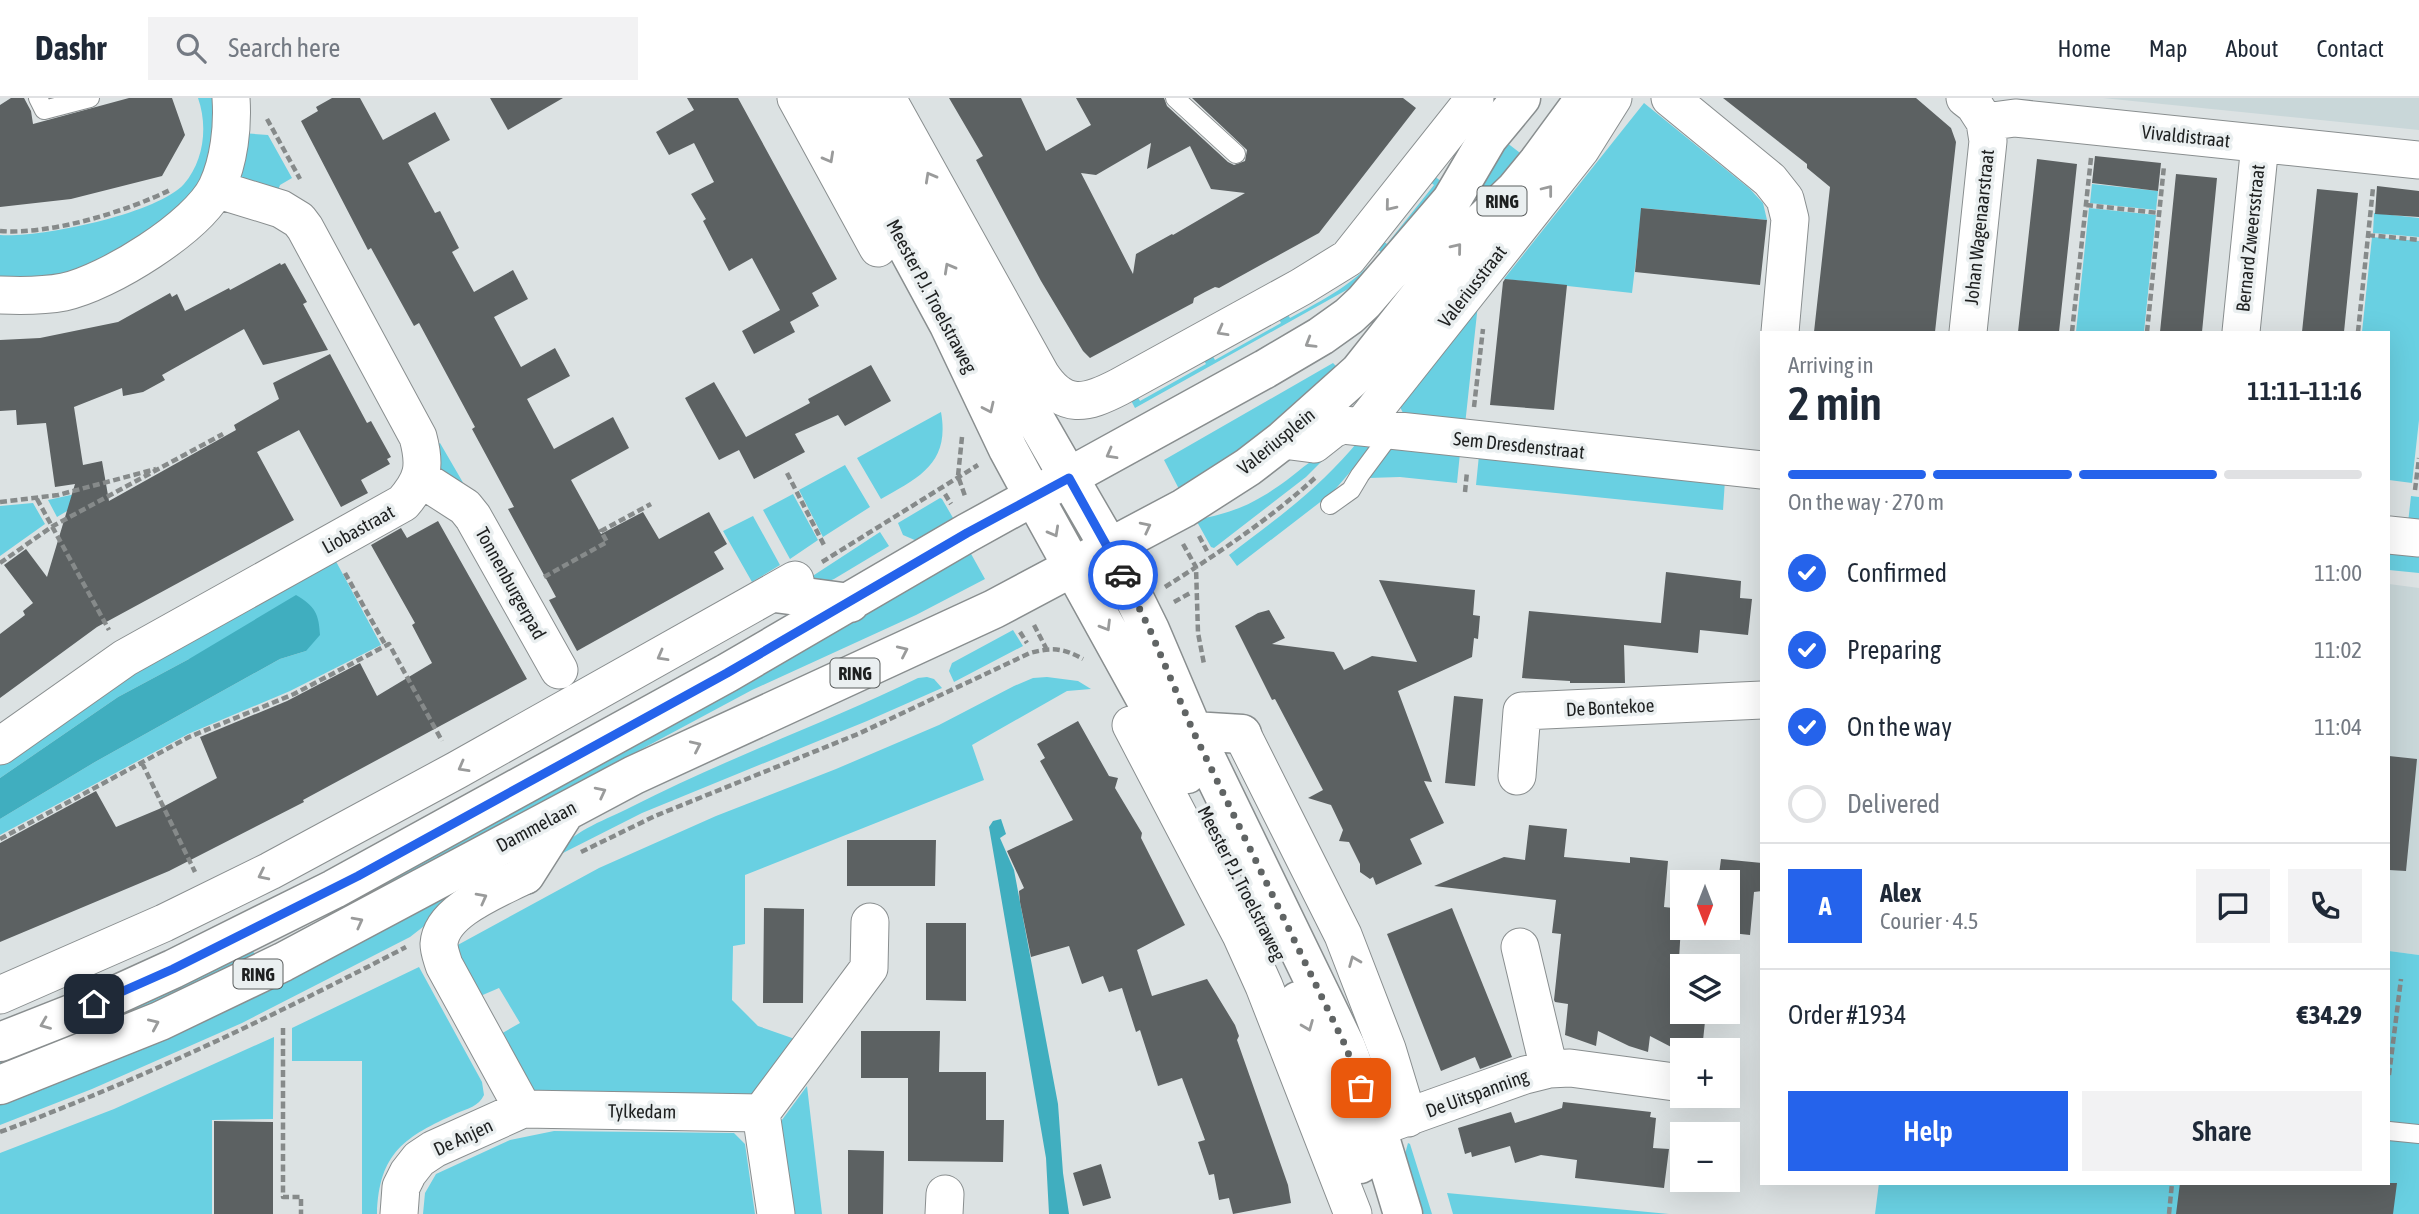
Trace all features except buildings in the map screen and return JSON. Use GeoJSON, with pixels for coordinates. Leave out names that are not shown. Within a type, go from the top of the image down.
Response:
{"type":"FeatureCollection","features":[{"type":"Feature","properties":{"kind":"main road","name":"Meester P.J. Troelstraweg"},"geometry":{"type":"LineString","coordinates":[[826,98],[894,251],[948,324],[1034,497]]}},
{"type":"Feature","properties":{"kind":"main road","name":"Meester P.J. Troelstraweg"},"geometry":{"type":"LineString","coordinates":[[856,98],[985,304],[1069,478]]}},
{"type":"Feature","properties":{"kind":"main road","name":"RING"},"geometry":{"type":"LineString","coordinates":[[0,1042],[173,969],[334,889],[850,603],[967,533],[1321,336],[1364,302],[1451,201],[1456,153],[1488,138],[1521,98]]}},
{"type":"Feature","properties":{"kind":"main road","name":"Valeriusstraat"},"geometry":{"type":"LineString","coordinates":[[1415,302],[1467,236],[1515,190],[1585,102]]}},
{"type":"Feature","properties":{"kind":"main road","name":"Valeriusplein"},"geometry":{"type":"LineString","coordinates":[[1073,567],[1167,517],[1248,467],[1283,440],[1359,372],[1415,302]]}},
{"type":"Feature","properties":{"kind":"main road"},"geometry":{"type":"LineString","coordinates":[[1069,478],[1109,547]]}},
{"type":"Feature","properties":{"kind":"main road"},"geometry":{"type":"LineString","coordinates":[[1034,497],[1073,567]]}},
{"type":"Feature","properties":{"kind":"main road","name":"Meester P.J. Troelstraweg"},"geometry":{"type":"LineString","coordinates":[[1109,547],[1150,630],[1193,731],[1346,1047],[1366,1132],[1377,1214]]}},
{"type":"Feature","properties":{"kind":"main road","name":"Meester P.J. Troelstraweg"},"geometry":{"type":"LineString","coordinates":[[1073,567],[1233,864],[1366,1132],[1403,1214]]}},
{"type":"Feature","properties":{"kind":"main road","name":"Dammelaan"},"geometry":{"type":"LineString","coordinates":[[0,1086],[160,1021],[283,962],[634,775],[994,609],[1073,567]]}},
{"type":"Feature","properties":{"kind":"main road"},"geometry":{"type":"LineString","coordinates":[[785,587],[850,603]]}},
{"type":"Feature","properties":{"kind":"main road"},"geometry":{"type":"LineString","coordinates":[[1131,724],[1137,682]]}},
{"type":"Feature","properties":{"kind":"main road"},"geometry":{"type":"LineString","coordinates":[[1193,731],[1242,734]]}},
{"type":"Feature","properties":{"kind":"main road"},"geometry":{"type":"LineString","coordinates":[[525,875],[567,809]]}},
{"type":"Feature","properties":{"kind":"street","name":"Meester P.J. Troelstraweg"},"geometry":{"type":"LineString","coordinates":[[796,98],[894,251]]}},
{"type":"Feature","properties":{"kind":"street","name":"Meester P.J. Troelstraweg"},"geometry":{"type":"LineString","coordinates":[[887,98],[985,304],[1054,390],[1084,402],[1103,396],[1334,268],[1348,258],[1361,242],[1456,153]]}},
{"type":"Feature","properties":{"kind":"street"},"geometry":{"type":"LineString","coordinates":[[1456,153],[1475,98]]}},
{"type":"Feature","properties":{"kind":"street"},"geometry":{"type":"LineString","coordinates":[[1670,98],[1770,180],[1785,199],[1790,219],[1780,331]]}},
{"type":"Feature","properties":{"kind":"street"},"geometry":{"type":"LineString","coordinates":[[0,296],[30,296],[67,291],[111,273],[176,233],[216,189],[230,142],[231,99]]}},
{"type":"Feature","properties":{"kind":"street","name":"Valeriusstraat"},"geometry":{"type":"LineString","coordinates":[[1376,429],[1581,149],[1585,102]]}},
{"type":"Feature","properties":{"kind":"street","name":"Vivaldistraat"},"geometry":{"type":"LineString","coordinates":[[1975,110],[2015,118],[2419,160]]}},
{"type":"Feature","properties":{"kind":"street","name":"Johan Wagenaarstraat"},"geometry":{"type":"LineString","coordinates":[[1968,331],[1988,141],[1975,110]]}},
{"type":"Feature","properties":{"kind":"street","name":"Bernard Zweersstraat"},"geometry":{"type":"LineString","coordinates":[[2241,331],[2260,144]]}},
{"type":"Feature","properties":{"kind":"street"},"geometry":{"type":"LineString","coordinates":[[216,189],[281,209],[299,220],[418,438],[423,454],[420,478]]}},
{"type":"Feature","properties":{"kind":"street","name":"Sem Dresdenstraat"},"geometry":{"type":"LineString","coordinates":[[1283,440],[1314,444],[1338,426],[1760,470]]}},
{"type":"Feature","properties":{"kind":"street","name":"Liobastraat"},"geometry":{"type":"LineString","coordinates":[[0,746],[125,658],[403,503],[420,478]]}},
{"type":"Feature","properties":{"kind":"street","name":"Tonnenburgerpad"},"geometry":{"type":"LineString","coordinates":[[420,478],[466,508],[473,517],[559,670]]}},
{"type":"Feature","properties":{"kind":"street"},"geometry":{"type":"LineString","coordinates":[[2390,535],[2419,538]]}},
{"type":"Feature","properties":{"kind":"street"},"geometry":{"type":"LineString","coordinates":[[0,995],[130,939],[234,889],[785,587]]}},
{"type":"Feature","properties":{"kind":"street","name":"De Bontekoe"},"geometry":{"type":"LineString","coordinates":[[1517,776],[1522,711],[1760,700]]}},
{"type":"Feature","properties":{"kind":"street","name":"Meester P.J. Troelstraweg"},"geometry":{"type":"LineString","coordinates":[[1131,724],[1241,934],[1366,1132]]}},
{"type":"Feature","properties":{"kind":"street","name":"Meester P.J. Troelstraweg"},"geometry":{"type":"LineString","coordinates":[[1242,734],[1343,934],[1387,1049],[1366,1132],[1353,1214]]}},
{"type":"Feature","properties":{"kind":"street","name":"Dammelaan"},"geometry":{"type":"LineString","coordinates":[[444,926],[471,903],[525,875]]}},
{"type":"Feature","properties":{"kind":"street"},"geometry":{"type":"LineString","coordinates":[[776,1214],[761,1113],[869,968],[870,922]]}},
{"type":"Feature","properties":{"kind":"street"},"geometry":{"type":"LineString","coordinates":[[444,926],[439,945],[444,965],[523,1109]]}},
{"type":"Feature","properties":{"kind":"street","name":"De Uitspanning"},"geometry":{"type":"LineString","coordinates":[[1520,947],[1549,1069]]}},
{"type":"Feature","properties":{"kind":"street","name":"De Uitspanning"},"geometry":{"type":"LineString","coordinates":[[1366,1132],[1525,1075],[1549,1069],[1570,1068],[1670,1081]]}},
{"type":"Feature","properties":{"kind":"street","name":"Tylkedam"},"geometry":{"type":"LineString","coordinates":[[523,1109],[761,1113]]}},
{"type":"Feature","properties":{"kind":"street","name":"De Anjen"},"geometry":{"type":"LineString","coordinates":[[399,1214],[401,1187],[419,1159],[434,1149],[523,1109]]}},
{"type":"Feature","properties":{"kind":"lane"},"geometry":{"type":"LineString","coordinates":[[38,98],[44,110],[90,98]]}},
{"type":"Feature","properties":{"kind":"lane"},"geometry":{"type":"LineString","coordinates":[[1175,98],[1236,154]]}},
{"type":"Feature","properties":{"kind":"lane"},"geometry":{"type":"LineString","coordinates":[[1330,505],[1351,490],[1376,429]]}},
{"type":"Feature","properties":{"kind":"lane"},"geometry":{"type":"LineString","coordinates":[[2390,1131],[2419,1134]]}},
{"type":"Feature","properties":{"kind":"path"},"geometry":{"type":"LineString","coordinates":[[231,99],[258,104],[306,190],[299,220]]}},
{"type":"Feature","properties":{"kind":"path"},"geometry":{"type":"LineString","coordinates":[[2072,331],[2090,167]]}},
{"type":"Feature","properties":{"kind":"path"},"geometry":{"type":"LineString","coordinates":[[2147,331],[2163,175]]}},
{"type":"Feature","properties":{"kind":"path"},"geometry":{"type":"LineString","coordinates":[[0,231],[37,229],[76,222],[131,207],[173,189]]}},
{"type":"Feature","properties":{"kind":"path"},"geometry":{"type":"LineString","coordinates":[[2358,331],[2372,197]]}},
{"type":"Feature","properties":{"kind":"path"},"geometry":{"type":"LineString","coordinates":[[2086,205],[2159,213]]}},
{"type":"Feature","properties":{"kind":"path"},"geometry":{"type":"LineString","coordinates":[[2368,235],[2419,240]]}},
{"type":"Feature","properties":{"kind":"path"},"geometry":{"type":"LineString","coordinates":[[1474,412],[1485,317]]}},
{"type":"Feature","properties":{"kind":"path"},"geometry":{"type":"LineString","coordinates":[[0,564],[53,526],[223,434]]}},
{"type":"Feature","properties":{"kind":"path"},"geometry":{"type":"LineString","coordinates":[[2416,490],[2419,458]]}},
{"type":"Feature","properties":{"kind":"path"},"geometry":{"type":"LineString","coordinates":[[0,502],[37,499],[164,467]]}},
{"type":"Feature","properties":{"kind":"path"},"geometry":{"type":"LineString","coordinates":[[787,473],[824,545]]}},
{"type":"Feature","properties":{"kind":"path"},"geometry":{"type":"LineString","coordinates":[[1196,567],[1247,532],[1318,475]]}},
{"type":"Feature","properties":{"kind":"path"},"geometry":{"type":"LineString","coordinates":[[785,587],[958,476]]}},
{"type":"Feature","properties":{"kind":"path"},"geometry":{"type":"LineString","coordinates":[[37,499],[111,634]]}},
{"type":"Feature","properties":{"kind":"path"},"geometry":{"type":"LineString","coordinates":[[516,593],[607,542],[601,531],[651,504]]}},
{"type":"Feature","properties":{"kind":"path"},"geometry":{"type":"LineString","coordinates":[[1167,517],[1196,567],[1195,592],[1199,633],[1207,671]]}},
{"type":"Feature","properties":{"kind":"path"},"geometry":{"type":"LineString","coordinates":[[330,544],[386,646]]}},
{"type":"Feature","properties":{"kind":"path"},"geometry":{"type":"LineString","coordinates":[[1170,604],[1195,592]]}},
{"type":"Feature","properties":{"kind":"path"},"geometry":{"type":"LineString","coordinates":[[0,839],[189,737],[294,694],[389,644],[457,769]]}},
{"type":"Feature","properties":{"kind":"path"},"geometry":{"type":"LineString","coordinates":[[572,856],[655,816],[858,734],[1030,653],[1046,648],[1067,650],[1086,661]]}},
{"type":"Feature","properties":{"kind":"path"},"geometry":{"type":"LineString","coordinates":[[142,763],[200,882]]}},
{"type":"Feature","properties":{"kind":"path"},"geometry":{"type":"LineString","coordinates":[[0,1132],[166,1066],[244,1030],[444,926]]}},
{"type":"Feature","properties":{"kind":"path"},"geometry":{"type":"LineString","coordinates":[[2390,1067],[2401,979]]}},
{"type":"Feature","properties":{"kind":"path"},"geometry":{"type":"LineString","coordinates":[[283,1028],[283,1197],[301,1197],[301,1214]]}},
{"type":"Feature","properties":{"kind":"path"},"geometry":{"type":"LineString","coordinates":[[2169,1214],[2172,1185]]}},
{"type":"Feature","properties":{"kind":"shaded area"},"geometry":{"type":"Polygon","coordinates":[[[198,98],[220,98],[221,120],[202,187],[151,235],[55,281],[0,277],[0,235],[42,233],[97,222],[149,205],[170,195],[184,184],[196,165],[202,143],[203,120],[198,98]]]}},
{"type":"Feature","properties":{"kind":"shaded area"},"geometry":{"type":"Polygon","coordinates":[[[2103,98],[2419,98],[2419,130],[2103,98]]]}},
{"type":"Feature","properties":{"kind":"shaded area"},"geometry":{"type":"Polygon","coordinates":[[[1644,103],[1750,189],[1763,203],[1767,220],[1642,208],[1632,293],[1504,279],[1644,103]]]}},
{"type":"Feature","properties":{"kind":"shaded area"},"geometry":{"type":"Polygon","coordinates":[[[243,133],[268,135],[292,178],[280,185],[276,196],[240,178],[238,172],[243,133]]]}},
{"type":"Feature","properties":{"kind":"shaded area"},"geometry":{"type":"Polygon","coordinates":[[[1498,139],[1502,139],[1528,159],[1492,198],[1481,189],[1498,139]]]}},
{"type":"Feature","properties":{"kind":"shaded area"},"geometry":{"type":"Polygon","coordinates":[[[1429,172],[1442,182],[1359,283],[1135,408],[1126,391],[1132,388],[1140,401],[1206,364],[1201,355],[1209,350],[1215,360],[1281,323],[1276,313],[1284,309],[1290,318],[1350,282],[1381,252],[1373,245],[1379,238],[1387,244],[1434,185],[1423,176],[1429,172]]]}},
{"type":"Feature","properties":{"kind":"shaded area"},"geometry":{"type":"Polygon","coordinates":[[[2092,184],[2158,191],[2156,210],[2090,203],[2092,184]]]}},
{"type":"Feature","properties":{"kind":"shaded area"},"geometry":{"type":"Polygon","coordinates":[[[2089,208],[2156,215],[2144,331],[2076,331],[2089,208]]]}},
{"type":"Feature","properties":{"kind":"shaded area"},"geometry":{"type":"Polygon","coordinates":[[[2374,213],[2419,218],[2419,237],[2373,233],[2374,213]]]}},
{"type":"Feature","properties":{"kind":"shaded area"},"geometry":{"type":"Polygon","coordinates":[[[2372,237],[2419,241],[2419,420],[2412,483],[2390,480],[2390,331],[2362,331],[2372,237]]]}},
{"type":"Feature","properties":{"kind":"shaded area"},"geometry":{"type":"Polygon","coordinates":[[[1478,304],[1465,425],[1404,415],[1400,407],[1478,304]]]}},
{"type":"Feature","properties":{"kind":"shaded area"},"geometry":{"type":"Polygon","coordinates":[[[1333,363],[1339,369],[1260,435],[1179,489],[1164,460],[1333,363]]]}},
{"type":"Feature","properties":{"kind":"shaded area"},"geometry":{"type":"Polygon","coordinates":[[[941,412],[943,429],[936,456],[919,475],[881,499],[857,458],[941,412]]]}},
{"type":"Feature","properties":{"kind":"shaded area"},"geometry":{"type":"Polygon","coordinates":[[[1360,439],[1369,445],[1370,449],[1332,493],[1237,566],[1229,555],[1314,487],[1360,439]]]}},
{"type":"Feature","properties":{"kind":"shaded area"},"geometry":{"type":"Polygon","coordinates":[[[440,443],[465,486],[441,471],[433,447],[440,443]]]}},
{"type":"Feature","properties":{"kind":"shaded area"},"geometry":{"type":"Polygon","coordinates":[[[1393,446],[1460,453],[1457,483],[1400,477],[1368,478],[1393,446]]]}},
{"type":"Feature","properties":{"kind":"shaded area"},"geometry":{"type":"Polygon","coordinates":[[[1333,450],[1306,477],[1214,548],[1211,547],[1196,520],[1222,514],[1254,501],[1314,459],[1333,450]]]}},
{"type":"Feature","properties":{"kind":"shaded area"},"geometry":{"type":"Polygon","coordinates":[[[1479,455],[1725,480],[1723,510],[1476,485],[1479,455]]]}},
{"type":"Feature","properties":{"kind":"shaded area"},"geometry":{"type":"Polygon","coordinates":[[[845,465],[870,507],[823,537],[799,490],[845,465]]]}},
{"type":"Feature","properties":{"kind":"shaded area"},"geometry":{"type":"Polygon","coordinates":[[[107,487],[57,517],[48,500],[107,487]]]}},
{"type":"Feature","properties":{"kind":"shaded area"},"geometry":{"type":"Polygon","coordinates":[[[793,494],[818,540],[790,559],[763,510],[793,494]]]}},
{"type":"Feature","properties":{"kind":"shaded area"},"geometry":{"type":"Polygon","coordinates":[[[2411,496],[2419,497],[2419,524],[2408,523],[2411,496]]]}},
{"type":"Feature","properties":{"kind":"shaded area"},"geometry":{"type":"Polygon","coordinates":[[[940,498],[956,523],[917,541],[903,535],[898,523],[940,498]]]}},
{"type":"Feature","properties":{"kind":"shaded area"},"geometry":{"type":"Polygon","coordinates":[[[33,503],[45,524],[0,556],[0,506],[33,503]]]}},
{"type":"Feature","properties":{"kind":"shaded area"},"geometry":{"type":"Polygon","coordinates":[[[753,516],[780,565],[752,582],[723,531],[753,516]]]}},
{"type":"Feature","properties":{"kind":"shaded area"},"geometry":{"type":"Polygon","coordinates":[[[880,532],[889,546],[825,583],[808,579],[880,532]]]}},
{"type":"Feature","properties":{"kind":"shaded area"},"geometry":{"type":"Polygon","coordinates":[[[2390,549],[2419,552],[2419,573],[2390,570],[2390,549]]]}},
{"type":"Feature","properties":{"kind":"shaded area"},"geometry":{"type":"Polygon","coordinates":[[[970,552],[985,579],[916,615],[752,690],[373,893],[373,888],[970,552]]]}},
{"type":"Feature","properties":{"kind":"shaded area"},"geometry":{"type":"Polygon","coordinates":[[[332,554],[381,645],[290,691],[188,734],[0,835],[0,819],[95,762],[280,659],[306,651],[189,659],[118,697],[0,778],[0,758],[131,667],[332,554]]]}},
{"type":"Feature","properties":{"kind":"shaded area"},"geometry":{"type":"Polygon","coordinates":[[[2390,584],[2419,588],[2419,955],[2390,951],[2390,584]]]}},
{"type":"Feature","properties":{"kind":"shaded area"},"geometry":{"type":"Polygon","coordinates":[[[296,595],[312,607],[318,621],[320,635],[306,651],[280,659],[95,762],[0,819],[0,778],[118,697],[189,659],[296,595]]]}},
{"type":"Feature","properties":{"kind":"shaded area"},"geometry":{"type":"Polygon","coordinates":[[[1013,630],[1023,646],[954,682],[949,671],[952,663],[1013,630]]]}},
{"type":"Feature","properties":{"kind":"shaded area"},"geometry":{"type":"Polygon","coordinates":[[[918,678],[934,679],[942,688],[642,813],[561,854],[559,851],[582,831],[666,790],[918,678]]]}},
{"type":"Feature","properties":{"kind":"shaded area"},"geometry":{"type":"Polygon","coordinates":[[[1033,678],[1078,681],[1091,689],[1067,691],[972,745],[984,780],[745,875],[745,944],[733,946],[732,1000],[758,1026],[792,1038],[798,1043],[754,1098],[537,1092],[531,1087],[499,1035],[520,1023],[499,988],[478,997],[454,947],[599,868],[716,816],[939,725],[1014,686],[1033,678]]]}},
{"type":"Feature","properties":{"kind":"shaded area"},"geometry":{"type":"Polygon","coordinates":[[[1001,819],[1006,834],[1000,838],[1014,870],[1058,1104],[1069,1214],[1049,1214],[1046,1158],[989,827],[993,821],[1001,819]]]}},
{"type":"Feature","properties":{"kind":"shaded area"},"geometry":{"type":"Polygon","coordinates":[[[518,853],[410,937],[242,1023],[92,1089],[0,1125],[0,1104],[518,853]]]}},
{"type":"Feature","properties":{"kind":"shaded area"},"geometry":{"type":"Polygon","coordinates":[[[253,951],[256,957],[254,961],[0,1070],[0,1060],[253,951]]]}},
{"type":"Feature","properties":{"kind":"shaded area"},"geometry":{"type":"Polygon","coordinates":[[[2390,951],[2419,955],[2419,1214],[1875,1214],[1879,1185],[2390,1185],[2390,951]]]}},
{"type":"Feature","properties":{"kind":"shaded area"},"geometry":{"type":"Polygon","coordinates":[[[419,967],[482,1082],[484,1095],[476,1104],[423,1130],[398,1149],[383,1175],[377,1214],[362,1214],[362,1061],[292,1061],[292,1028],[419,967]]]}},
{"type":"Feature","properties":{"kind":"shaded area"},"geometry":{"type":"Polygon","coordinates":[[[274,1037],[273,1119],[212,1120],[212,1214],[0,1214],[0,1153],[114,1109],[274,1037]]]}},
{"type":"Feature","properties":{"kind":"shaded area"},"geometry":{"type":"Polygon","coordinates":[[[807,1086],[822,1214],[788,1214],[776,1128],[807,1086]]]}},
{"type":"Feature","properties":{"kind":"shaded area"},"geometry":{"type":"Polygon","coordinates":[[[554,1131],[734,1133],[745,1144],[755,1214],[423,1214],[425,1193],[436,1174],[510,1140],[554,1131]]]}},
{"type":"Feature","properties":{"kind":"shaded area"},"geometry":{"type":"Polygon","coordinates":[[[1408,1143],[1432,1214],[1419,1214],[1405,1154],[1408,1143]]]}},
{"type":"Feature","properties":{"kind":"shaded area"},"geometry":{"type":"Polygon","coordinates":[[[1447,1193],[1669,1214],[1453,1214],[1447,1193]]]}},
{"type":"Feature","properties":{"kind":"way so far"},"geometry":{"type":"LineString","coordinates":[[1123,575],[1150,630],[1193,731],[1346,1047],[1361,1088]]}},
{"type":"Feature","properties":{"kind":"route"},"geometry":{"type":"LineString","coordinates":[[94,1004],[173,969],[334,889],[727,673],[967,533],[1069,478],[1123,575]]}}]}
